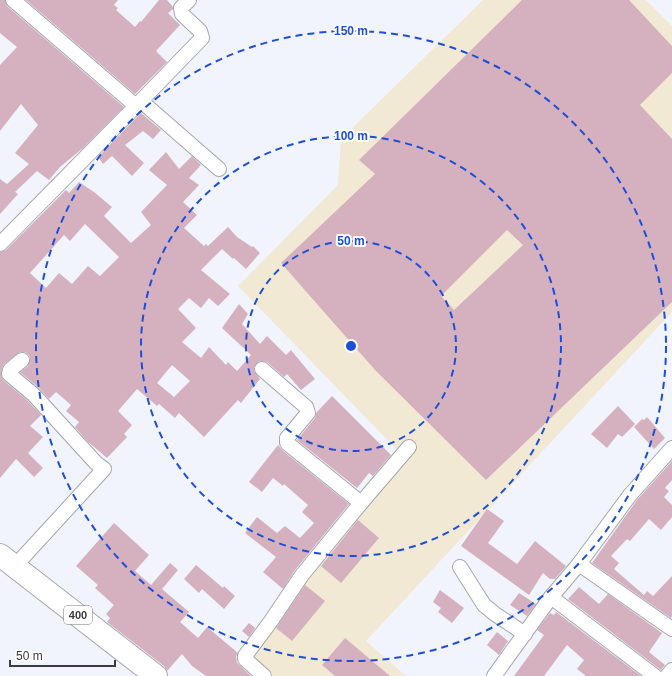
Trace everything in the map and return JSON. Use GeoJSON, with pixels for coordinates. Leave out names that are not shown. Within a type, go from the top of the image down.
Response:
{"type":"FeatureCollection","features":[{"type":"Feature","properties":{"kind":"main road","name":"400"},"geometry":{"type":"LineString","coordinates":[[8,561],[156,676]]}},
{"type":"Feature","properties":{"kind":"street"},"geometry":{"type":"LineString","coordinates":[[13,0],[219,169]]}},
{"type":"Feature","properties":{"kind":"street"},"geometry":{"type":"LineString","coordinates":[[0,244],[202,38],[200,31],[182,14],[181,11],[181,8],[190,0]]}},
{"type":"Feature","properties":{"kind":"street"},"geometry":{"type":"LineString","coordinates":[[8,561],[104,469],[96,463],[34,395],[9,374],[10,370],[22,360]]}},
{"type":"Feature","properties":{"kind":"street"},"geometry":{"type":"LineString","coordinates":[[262,369],[308,410],[308,413],[287,438],[287,443],[360,503]]}},
{"type":"Feature","properties":{"kind":"street"},"geometry":{"type":"LineString","coordinates":[[264,676],[245,659],[245,656],[271,621],[302,574],[360,503],[409,447]]}},
{"type":"Feature","properties":{"kind":"street"},"geometry":{"type":"LineString","coordinates":[[494,676],[551,597],[579,564],[630,495],[672,448]]}},
{"type":"Feature","properties":{"kind":"street"},"geometry":{"type":"LineString","coordinates":[[579,564],[672,629]]}},
{"type":"Feature","properties":{"kind":"street"},"geometry":{"type":"LineString","coordinates":[[460,567],[484,605],[525,634]]}},
{"type":"Feature","properties":{"kind":"street"},"geometry":{"type":"LineString","coordinates":[[551,597],[655,676]]}},
{"type":"Feature","properties":{"kind":"street"},"geometry":{"type":"LineString","coordinates":[[667,676],[672,670]]}},
{"type":"Feature","properties":{"kind":"shaded area"},"geometry":{"type":"Polygon","coordinates":[[[483,0],[646,0],[672,26],[672,312],[366,641],[406,676],[271,676],[272,674],[249,656],[297,587],[402,455],[238,286],[338,185],[341,139],[483,0]]]}},
{"type":"Feature","properties":{"kind":"building"},"geometry":{"type":"Polygon","coordinates":[[[0,0],[5,0],[7,6],[124,107],[83,148],[60,167],[49,180],[37,171],[15,192],[18,194],[0,214],[0,179],[7,184],[29,164],[15,153],[38,125],[21,104],[0,131],[0,65],[17,47],[0,33],[0,0]]]}},
{"type":"Feature","properties":{"kind":"building"},"geometry":{"type":"Polygon","coordinates":[[[26,0],[118,0],[114,5],[118,8],[116,10],[135,27],[159,0],[167,0],[173,7],[173,9],[168,13],[180,25],[156,51],[167,62],[135,94],[26,0]]]}},
{"type":"Feature","properties":{"kind":"building"},"geometry":{"type":"Polygon","coordinates":[[[522,0],[629,0],[672,46],[672,73],[640,105],[672,139],[672,302],[486,480],[375,370],[281,263],[375,174],[359,160],[522,0]],[[507,230],[441,296],[454,310],[523,245],[507,230]]]}},
{"type":"Feature","properties":{"kind":"building"},"geometry":{"type":"Polygon","coordinates":[[[141,113],[161,130],[153,139],[143,131],[125,145],[144,163],[132,176],[112,156],[103,164],[98,157],[141,113]]]}},
{"type":"Feature","properties":{"kind":"building"},"geometry":{"type":"Polygon","coordinates":[[[166,152],[179,169],[192,156],[201,165],[189,178],[199,185],[183,202],[197,215],[184,228],[204,246],[206,244],[208,246],[228,227],[237,237],[252,247],[253,246],[260,253],[246,269],[222,249],[201,270],[230,294],[218,306],[209,298],[201,308],[189,298],[178,309],[196,328],[182,342],[201,358],[209,347],[226,365],[228,362],[237,371],[251,355],[222,328],[239,304],[248,314],[242,324],[260,344],[267,336],[286,355],[291,350],[315,379],[301,390],[287,374],[284,377],[267,362],[259,361],[254,367],[254,371],[260,379],[241,403],[238,400],[204,437],[179,413],[175,418],[159,404],[157,406],[137,389],[118,411],[132,425],[124,434],[127,437],[107,458],[87,441],[75,427],[79,422],[66,411],[71,405],[56,392],[49,399],[39,388],[20,372],[28,366],[30,359],[29,355],[25,352],[20,352],[4,364],[1,376],[4,381],[28,401],[41,415],[30,426],[43,437],[28,453],[43,468],[34,477],[16,459],[0,478],[0,252],[6,250],[66,190],[69,193],[79,182],[112,207],[104,216],[131,243],[151,225],[141,212],[167,185],[149,170],[166,152]],[[85,224],[70,241],[64,235],[30,273],[46,288],[59,273],[72,284],[88,266],[100,276],[119,257],[85,224]],[[172,365],[157,383],[174,397],[190,381],[172,365]]]}},
{"type":"Feature","properties":{"kind":"building"},"geometry":{"type":"Polygon","coordinates":[[[332,396],[391,455],[373,476],[369,473],[357,488],[297,440],[315,418],[316,413],[332,396]]]}},
{"type":"Feature","properties":{"kind":"building"},"geometry":{"type":"Polygon","coordinates":[[[618,406],[635,424],[622,437],[618,434],[607,448],[591,434],[618,406]]]}},
{"type":"Feature","properties":{"kind":"building"},"geometry":{"type":"Polygon","coordinates":[[[647,417],[665,438],[654,449],[634,427],[642,419],[644,420],[647,417]]]}},
{"type":"Feature","properties":{"kind":"building"},"geometry":{"type":"Polygon","coordinates":[[[278,445],[282,450],[349,504],[295,570],[283,589],[263,572],[276,557],[245,533],[257,517],[277,533],[285,526],[300,538],[314,523],[302,512],[308,505],[284,484],[283,486],[273,478],[262,492],[249,482],[278,445]]]}},
{"type":"Feature","properties":{"kind":"building"},"geometry":{"type":"Polygon","coordinates":[[[672,461],[672,480],[665,488],[669,491],[664,497],[672,505],[672,517],[661,530],[649,519],[630,541],[627,539],[611,556],[619,563],[614,569],[644,595],[647,591],[653,596],[672,576],[671,618],[592,563],[637,500],[672,461]]]}},
{"type":"Feature","properties":{"kind":"building"},"geometry":{"type":"Polygon","coordinates":[[[487,509],[504,521],[488,543],[517,564],[535,541],[566,566],[555,579],[550,579],[543,573],[529,595],[461,546],[487,509]]]}},
{"type":"Feature","properties":{"kind":"building"},"geometry":{"type":"Polygon","coordinates":[[[358,520],[379,538],[341,583],[321,566],[358,520]]]}},
{"type":"Feature","properties":{"kind":"building"},"geometry":{"type":"Polygon","coordinates":[[[114,523],[149,555],[135,571],[151,585],[170,563],[178,570],[162,589],[189,612],[180,622],[198,638],[207,627],[238,653],[236,656],[237,663],[251,676],[206,676],[192,666],[182,654],[167,671],[164,666],[107,622],[110,618],[106,614],[114,605],[95,588],[98,585],[76,566],[114,523]]]}},
{"type":"Feature","properties":{"kind":"building"},"geometry":{"type":"Polygon","coordinates":[[[196,565],[223,588],[224,586],[235,596],[224,609],[202,589],[199,593],[184,579],[196,565]]]}},
{"type":"Feature","properties":{"kind":"building"},"geometry":{"type":"Polygon","coordinates":[[[305,585],[325,601],[292,641],[276,628],[305,585]]]}},
{"type":"Feature","properties":{"kind":"building"},"geometry":{"type":"Polygon","coordinates":[[[579,587],[599,604],[608,594],[662,633],[649,652],[665,665],[661,670],[568,599],[579,587]]]}},
{"type":"Feature","properties":{"kind":"building"},"geometry":{"type":"Polygon","coordinates":[[[440,590],[464,608],[452,623],[438,612],[441,608],[433,602],[440,590]]]}},
{"type":"Feature","properties":{"kind":"building"},"geometry":{"type":"Polygon","coordinates":[[[519,593],[536,604],[527,616],[510,605],[519,593]]]}},
{"type":"Feature","properties":{"kind":"building"},"geometry":{"type":"Polygon","coordinates":[[[556,612],[641,676],[586,676],[577,669],[584,660],[567,645],[544,676],[514,676],[544,635],[537,630],[550,613],[554,615],[556,612]]]}},
{"type":"Feature","properties":{"kind":"building"},"geometry":{"type":"Polygon","coordinates":[[[249,623],[255,628],[249,637],[242,631],[249,623]]]}},
{"type":"Feature","properties":{"kind":"building"},"geometry":{"type":"Polygon","coordinates":[[[497,632],[508,641],[499,655],[487,645],[497,632]]]}},
{"type":"Feature","properties":{"kind":"building"},"geometry":{"type":"Polygon","coordinates":[[[345,638],[390,676],[335,676],[322,665],[345,638]]]}}]}
